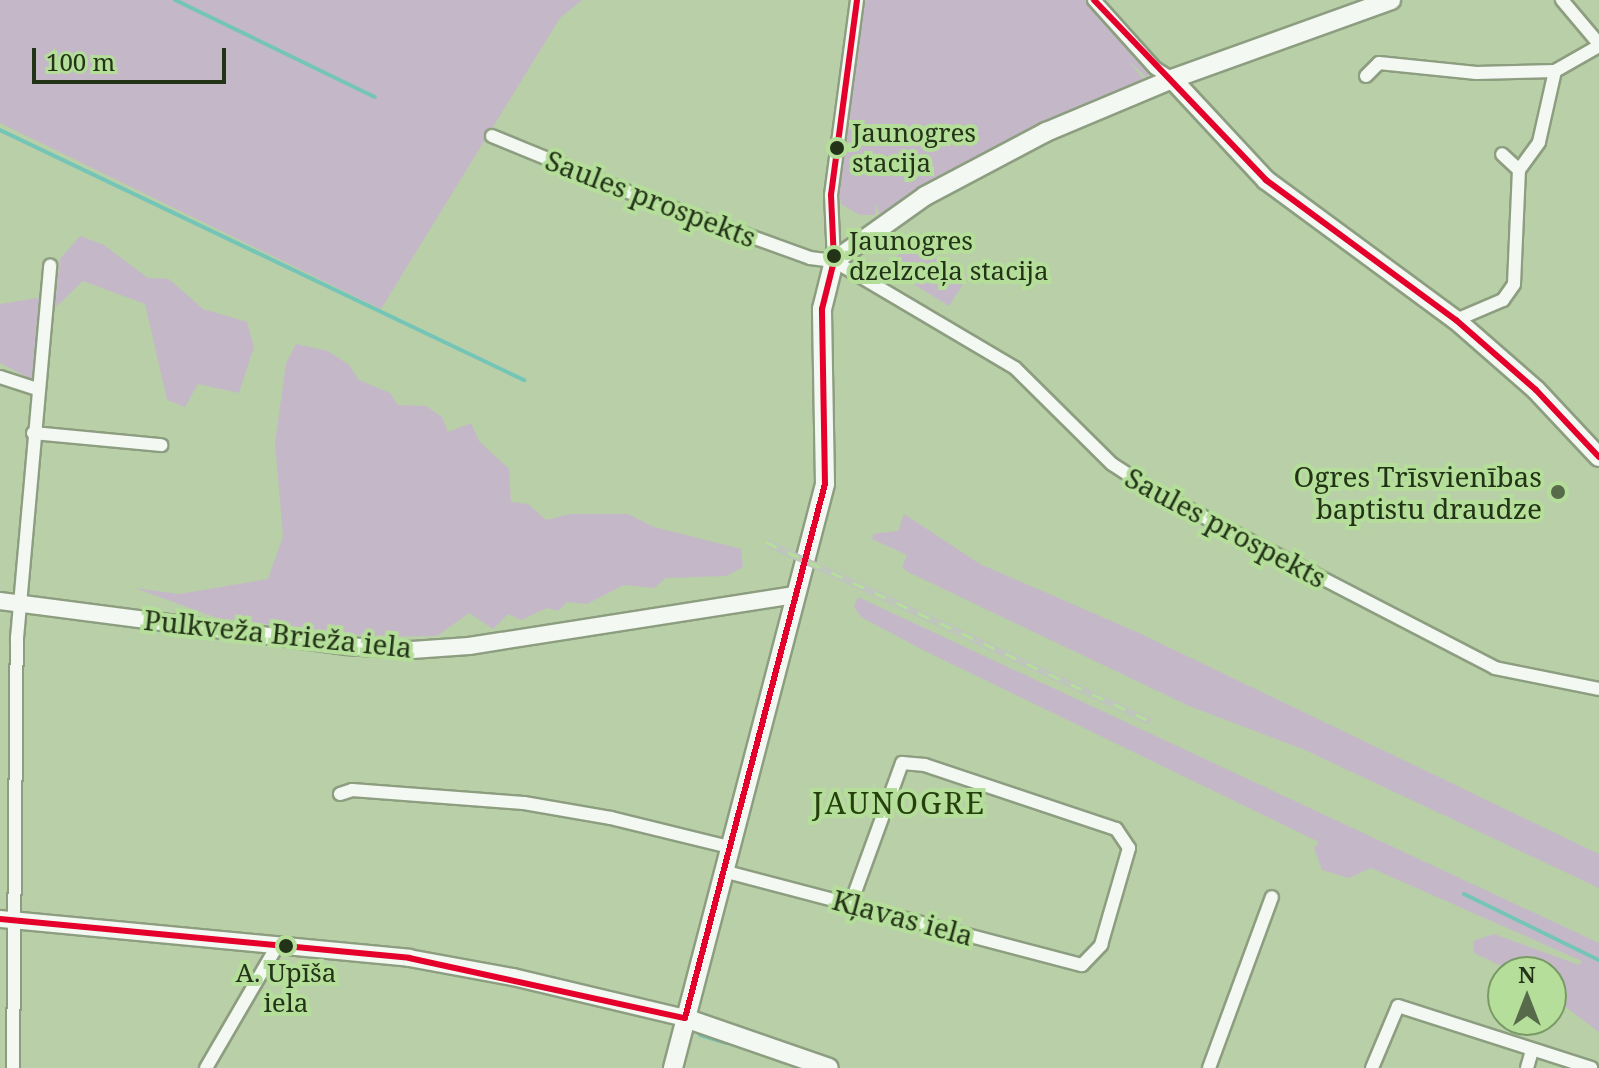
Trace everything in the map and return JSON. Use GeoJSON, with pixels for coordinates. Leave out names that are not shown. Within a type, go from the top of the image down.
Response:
{"type":"FeatureCollection","features":[{"type":"Feature","properties":{"kind":"main road"},"geometry":{"type":"LineString","coordinates":[[673,1068],[793,595],[819,512],[826,461],[822,309],[834,261],[876,225],[983,163],[1172,79],[1391,0]]}},
{"type":"Feature","properties":{"kind":"main road"},"geometry":{"type":"LineString","coordinates":[[1172,79],[1275,188],[1456,320],[1536,390],[1599,457]]}},
{"type":"Feature","properties":{"kind":"main road"},"geometry":{"type":"LineString","coordinates":[[685,1018],[829,1068]]}},
{"type":"Feature","properties":{"kind":"street"},"geometry":{"type":"LineString","coordinates":[[834,261],[831,195],[857,0]]}},
{"type":"Feature","properties":{"kind":"street"},"geometry":{"type":"LineString","coordinates":[[1094,0],[1155,68],[1172,79]]}},
{"type":"Feature","properties":{"kind":"street"},"geometry":{"type":"LineString","coordinates":[[1366,76],[1379,63],[1476,73],[1555,71],[1599,45],[1562,0]]}},
{"type":"Feature","properties":{"kind":"street"},"geometry":{"type":"LineString","coordinates":[[1456,320],[1503,300],[1514,284],[1519,170],[1539,142],[1555,71]]}},
{"type":"Feature","properties":{"kind":"street","name":"Saules prospekts"},"geometry":{"type":"LineString","coordinates":[[492,136],[636,195],[810,258],[834,261],[1015,368],[1112,464],[1152,490],[1495,668],[1599,689]]}},
{"type":"Feature","properties":{"kind":"street"},"geometry":{"type":"LineString","coordinates":[[1502,154],[1519,170]]}},
{"type":"Feature","properties":{"kind":"street"},"geometry":{"type":"LineString","coordinates":[[13,1068],[8,919],[19,603],[50,265]]}},
{"type":"Feature","properties":{"kind":"street"},"geometry":{"type":"LineString","coordinates":[[0,377],[37,389]]}},
{"type":"Feature","properties":{"kind":"street"},"geometry":{"type":"LineString","coordinates":[[33,433],[161,445]]}},
{"type":"Feature","properties":{"kind":"street","name":"Pulkveža Brieža iela"},"geometry":{"type":"LineString","coordinates":[[0,601],[345,646],[412,650],[469,646],[793,595]]}},
{"type":"Feature","properties":{"kind":"street","name":"Kļavas iela"},"geometry":{"type":"LineString","coordinates":[[723,871],[1082,965],[1101,945],[1129,848],[1116,829],[925,765],[902,763],[851,903]]}},
{"type":"Feature","properties":{"kind":"street"},"geometry":{"type":"LineString","coordinates":[[340,794],[352,790],[524,803],[611,818],[729,847]]}},
{"type":"Feature","properties":{"kind":"street"},"geometry":{"type":"LineString","coordinates":[[1209,1068],[1272,897]]}},
{"type":"Feature","properties":{"kind":"street"},"geometry":{"type":"LineString","coordinates":[[8,919],[467,967],[685,1018]]}},
{"type":"Feature","properties":{"kind":"street"},"geometry":{"type":"LineString","coordinates":[[206,1068],[277,946]]}},
{"type":"Feature","properties":{"kind":"street"},"geometry":{"type":"LineString","coordinates":[[1372,1068],[1387,1021],[1398,1006],[1591,1068]]}},
{"type":"Feature","properties":{"kind":"street"},"geometry":{"type":"LineString","coordinates":[[1527,1068],[1532,1050]]}},
{"type":"Feature","properties":{"kind":"shaded area"},"geometry":{"type":"Polygon","coordinates":[[[0,0],[582,0],[560,18],[381,309],[0,123],[0,0]]]}},
{"type":"Feature","properties":{"kind":"shaded area"},"geometry":{"type":"Polygon","coordinates":[[[862,0],[1085,0],[1149,71],[1148,79],[1129,61],[1146,83],[955,171],[886,211],[879,214],[876,203],[875,215],[860,215],[841,204],[839,189],[862,0]]]}},
{"type":"Feature","properties":{"kind":"shaded area"},"geometry":{"type":"Polygon","coordinates":[[[80,236],[104,245],[148,278],[169,279],[203,309],[247,322],[254,347],[239,393],[198,384],[185,407],[167,400],[145,304],[83,281],[57,306],[38,307],[33,380],[0,363],[0,304],[56,295],[60,259],[80,236]]]}},
{"type":"Feature","properties":{"kind":"shaded area"},"geometry":{"type":"Polygon","coordinates":[[[909,238],[968,276],[949,306],[889,269],[909,238]]]}},
{"type":"Feature","properties":{"kind":"shaded area"},"geometry":{"type":"Polygon","coordinates":[[[296,344],[328,351],[349,365],[359,380],[390,393],[398,405],[426,406],[442,417],[448,432],[471,423],[479,441],[509,469],[511,502],[528,504],[546,520],[570,514],[628,514],[654,527],[741,549],[743,567],[726,576],[666,578],[654,588],[624,585],[587,604],[567,602],[558,611],[547,608],[521,620],[508,614],[493,629],[469,613],[437,636],[374,637],[217,618],[135,588],[179,594],[268,579],[283,536],[275,443],[286,363],[296,344]]]}},
{"type":"Feature","properties":{"kind":"shaded area"},"geometry":{"type":"Polygon","coordinates":[[[904,514],[980,564],[1139,633],[1599,854],[1599,888],[1305,750],[1189,706],[908,572],[902,567],[907,555],[872,539],[873,534],[898,531],[904,514]]]}},
{"type":"Feature","properties":{"kind":"shaded area"},"geometry":{"type":"Polygon","coordinates":[[[858,597],[1599,943],[1599,1032],[1567,1008],[1567,961],[1579,965],[1582,961],[1371,868],[1349,878],[1322,870],[1314,848],[1319,842],[925,651],[861,617],[854,607],[858,597]]]}},
{"type":"Feature","properties":{"kind":"shaded area"},"geometry":{"type":"Polygon","coordinates":[[[1494,934],[1554,956],[1487,956],[1487,959],[1474,953],[1473,941],[1494,934]]]}},
{"type":"Feature","properties":{"kind":"waterway"},"geometry":{"type":"LineString","coordinates":[[175,0],[375,97]]}},
{"type":"Feature","properties":{"kind":"waterway"},"geometry":{"type":"LineString","coordinates":[[0,130],[524,380]]}},
{"type":"Feature","properties":{"kind":"waterway"},"geometry":{"type":"LineString","coordinates":[[1464,894],[1599,960]]}},
{"type":"Feature","properties":{"kind":"waterway"},"geometry":{"type":"LineString","coordinates":[[700,1035],[726,1043]]}},
{"type":"Feature","properties":{"kind":"railway"},"geometry":{"type":"LineString","coordinates":[[766,542],[1150,721]]}},
{"type":"Feature","properties":{"kind":"transit line"},"geometry":{"type":"LineString","coordinates":[[685,1018],[825,484],[822,309],[834,261],[831,195],[857,0]]}},
{"type":"Feature","properties":{"kind":"transit line"},"geometry":{"type":"LineString","coordinates":[[1094,0],[1266,180],[1456,320],[1536,390],[1599,457]]}},
{"type":"Feature","properties":{"kind":"transit line"},"geometry":{"type":"LineString","coordinates":[[0,919],[409,958],[685,1018]]}},
{"type":"Feature","properties":{"kind":"place","name":"Jaunogres stacija"},"geometry":{"type":"Point","coordinates":[837,148]}},
{"type":"Feature","properties":{"kind":"place","name":"Jaunogres dzelzceļa stacija"},"geometry":{"type":"Point","coordinates":[834,256]}},
{"type":"Feature","properties":{"kind":"place","name":"Ogres Trīsvienības baptistu draudze"},"geometry":{"type":"Point","coordinates":[1558,492]}},
{"type":"Feature","properties":{"kind":"place","name":"A. Upīša iela"},"geometry":{"type":"Point","coordinates":[286,946]}},
{"type":"Feature","properties":{"kind":"district","name":"JAUNOGRE"},"geometry":{"type":"Point","coordinates":[899,803]}}]}
